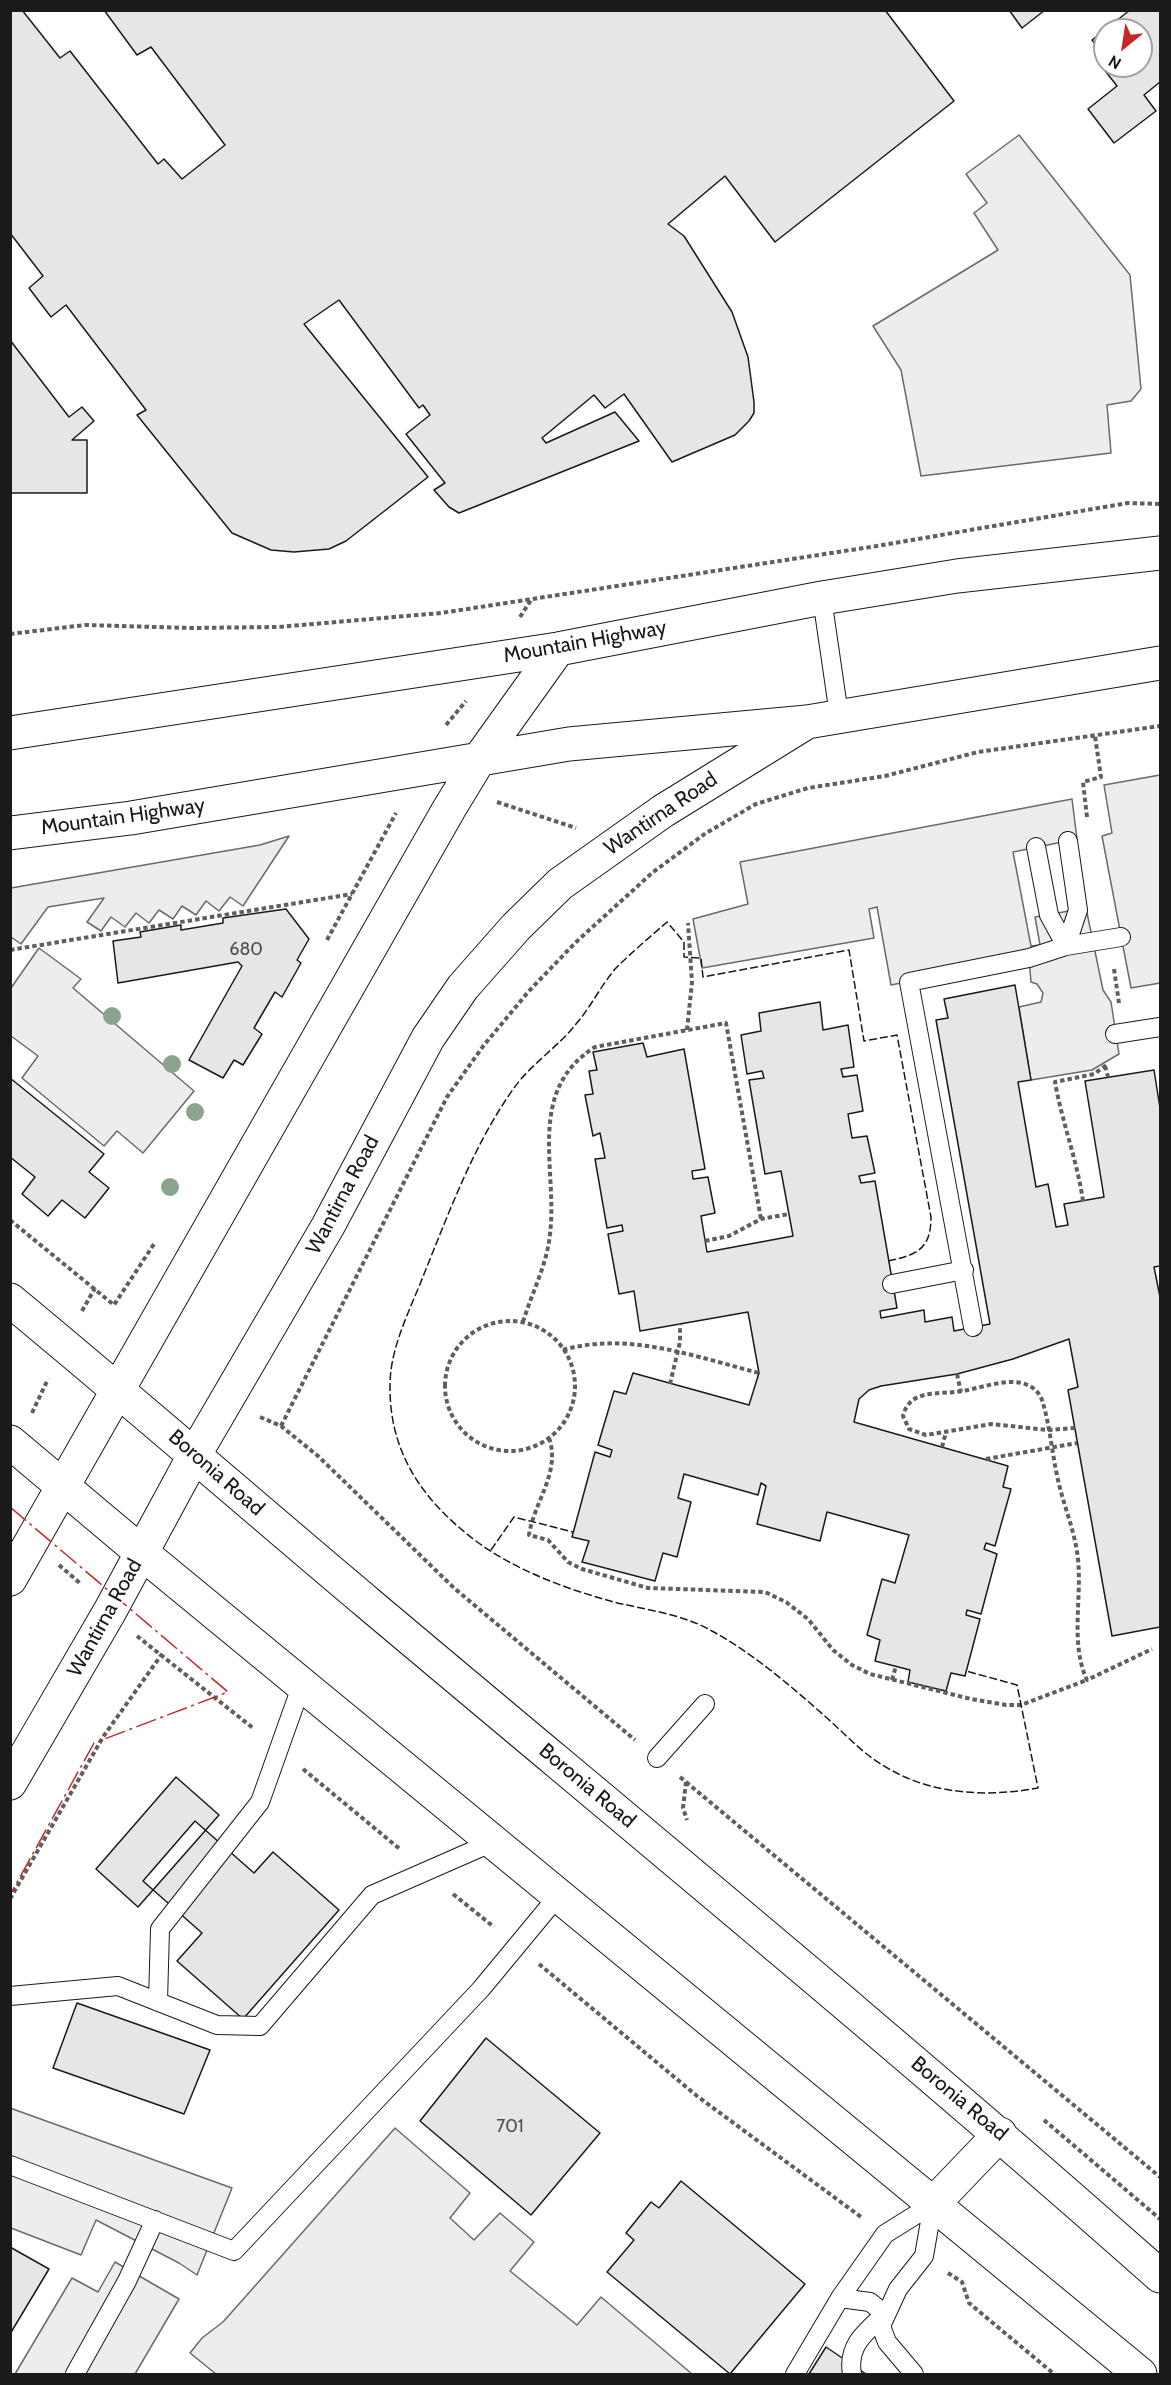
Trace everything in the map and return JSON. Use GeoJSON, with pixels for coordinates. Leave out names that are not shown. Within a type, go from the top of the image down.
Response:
{"type":"FeatureCollection","features":[{"type":"Feature","properties":{"kind":"main road","name":"Mountain Highway"},"geometry":{"type":"LineString","coordinates":[[10,733],[558,649],[822,598],[957,576],[1161,553]]}},
{"type":"Feature","properties":{"kind":"main road"},"geometry":{"type":"LineString","coordinates":[[10,1578],[449,809],[480,758],[558,649]]}},
{"type":"Feature","properties":{"kind":"main road","name":"Mountain Highway"},"geometry":{"type":"LineString","coordinates":[[10,833],[131,818],[569,744],[807,722],[1161,663]]}},
{"type":"Feature","properties":{"kind":"main road","name":"Wantirna Road"},"geometry":{"type":"LineString","coordinates":[[10,1783],[142,1553],[224,1403],[328,1226],[428,1038],[463,987],[516,927],[560,885],[690,793],[807,722]]}},
{"type":"Feature","properties":{"kind":"main road","name":"Boronia Road"},"geometry":{"type":"LineString","coordinates":[[10,1300],[119,1389],[369,1604],[1000,2134],[1161,2277]]}},
{"type":"Feature","properties":{"kind":"main road"},"geometry":{"type":"LineString","coordinates":[[10,1442],[1140,2374]]}},
{"type":"Feature","properties":{"kind":"main road"},"geometry":{"type":"LineString","coordinates":[[933,2204],[1000,2134]]}},
{"type":"Feature","properties":{"kind":"lane"},"geometry":{"type":"LineString","coordinates":[[822,598],[839,715]]}},
{"type":"Feature","properties":{"kind":"lane"},"geometry":{"type":"LineString","coordinates":[[1066,946],[1078,910],[1068,841]]}},
{"type":"Feature","properties":{"kind":"lane"},"geometry":{"type":"LineString","coordinates":[[1036,847],[1049,915],[1066,946]]}},
{"type":"Feature","properties":{"kind":"lane"},"geometry":{"type":"LineString","coordinates":[[973,1327],[909,982],[1029,958],[1066,946],[1121,937]]}},
{"type":"Feature","properties":{"kind":"lane"},"geometry":{"type":"LineString","coordinates":[[1115,1034],[1161,1027]]}},
{"type":"Feature","properties":{"kind":"lane"},"geometry":{"type":"LineString","coordinates":[[892,1284],[964,1270]]}},
{"type":"Feature","properties":{"kind":"lane"},"geometry":{"type":"LineString","coordinates":[[158,2002],[160,1929],[260,1802],[302,1684]]}},
{"type":"Feature","properties":{"kind":"lane"},"geometry":{"type":"LineString","coordinates":[[657,1758],[705,1704]]}},
{"type":"Feature","properties":{"kind":"lane"},"geometry":{"type":"LineString","coordinates":[[10,1996],[118,1986],[217,2025],[260,2026],[372,1895],[493,1842]]}},
{"type":"Feature","properties":{"kind":"lane"},"geometry":{"type":"LineString","coordinates":[[10,2165],[234,2251],[481,1989],[558,1896]]}},
{"type":"Feature","properties":{"kind":"lane"},"geometry":{"type":"LineString","coordinates":[[795,2374],[840,2298],[885,2234],[933,2204]]}},
{"type":"Feature","properties":{"kind":"lane"},"geometry":{"type":"LineString","coordinates":[[914,2374],[887,2342],[881,2326],[898,2289],[924,2256],[933,2204]]}},
{"type":"Feature","properties":{"kind":"lane"},"geometry":{"type":"LineString","coordinates":[[75,2374],[127,2280],[155,2220]]}},
{"type":"Feature","properties":{"kind":"lane"},"geometry":{"type":"LineString","coordinates":[[840,2298],[870,2302],[885,2314]]}},
{"type":"Feature","properties":{"kind":"lane"},"geometry":{"type":"LineString","coordinates":[[852,2374],[850,2363],[854,2347],[885,2314]]}},
{"type":"Feature","properties":{"kind":"path"},"geometry":{"type":"LineString","coordinates":[[10,634],[85,625],[191,628],[279,627],[441,613],[877,546],[1128,503],[1161,504]]}},
{"type":"Feature","properties":{"kind":"path"},"geometry":{"type":"LineString","coordinates":[[281,1426],[447,1097],[484,1045],[529,991],[575,943],[652,873],[706,832],[756,804],[808,788],[885,776],[978,752],[1161,726]]}},
{"type":"Feature","properties":{"kind":"path"},"geometry":{"type":"LineString","coordinates":[[1087,818],[1083,782],[1101,777],[1095,736]]}},
{"type":"Feature","properties":{"kind":"path"},"geometry":{"type":"LineString","coordinates":[[393,819],[501,802],[616,844],[652,873]]}},
{"type":"Feature","properties":{"kind":"path"},"geometry":{"type":"LineString","coordinates":[[10,950],[352,894]]}},
{"type":"Feature","properties":{"kind":"path"},"geometry":{"type":"LineString","coordinates":[[687,1030],[692,982],[688,923]]}},
{"type":"Feature","properties":{"kind":"path"},"geometry":{"type":"LineString","coordinates":[[523,1322],[546,1258],[550,1235],[552,1209],[547,1157],[552,1106],[569,1071],[583,1055],[595,1047],[726,1023],[760,1219]]}},
{"type":"Feature","properties":{"kind":"path"},"geometry":{"type":"LineString","coordinates":[[1083,1201],[1078,1169],[1062,1122],[1055,1082],[1094,1074],[1115,1060]]}},
{"type":"Feature","properties":{"kind":"path"},"geometry":{"type":"LineString","coordinates":[[1105,1066],[1108,1077]]}},
{"type":"Feature","properties":{"kind":"path"},"geometry":{"type":"LineString","coordinates":[[705,1241],[729,1236],[760,1219],[789,1214]]}},
{"type":"Feature","properties":{"kind":"path"},"geometry":{"type":"LineString","coordinates":[[10,1220],[114,1305]]}},
{"type":"Feature","properties":{"kind":"path"},"geometry":{"type":"LineString","coordinates":[[523,1322],[536,1326],[557,1342],[563,1350],[570,1361],[575,1396],[567,1418],[549,1438],[520,1451],[497,1450],[481,1445],[462,1432],[450,1413],[444,1386],[448,1364],[466,1338],[488,1325],[523,1322]]}},
{"type":"Feature","properties":{"kind":"path"},"geometry":{"type":"LineString","coordinates":[[670,1384],[678,1352],[680,1324]]}},
{"type":"Feature","properties":{"kind":"path"},"geometry":{"type":"LineString","coordinates":[[563,1350],[596,1344],[626,1344],[678,1352],[759,1373]]}},
{"type":"Feature","properties":{"kind":"path"},"geometry":{"type":"LineString","coordinates":[[957,1374],[961,1392]]}},
{"type":"Feature","properties":{"kind":"path"},"geometry":{"type":"LineString","coordinates":[[1075,1428],[1048,1430],[992,1424],[926,1435],[909,1429],[904,1424],[905,1408],[916,1396],[961,1392],[1013,1381],[1032,1387],[1042,1398],[1048,1430],[1052,1447],[1058,1481],[1075,1535],[1080,1589],[1079,1658],[1087,1680]]}},
{"type":"Feature","properties":{"kind":"path"},"geometry":{"type":"LineString","coordinates":[[224,1403],[281,1426],[318,1456],[454,1588],[657,1758]]}},
{"type":"Feature","properties":{"kind":"path"},"geometry":{"type":"LineString","coordinates":[[942,1447],[945,1432]]}},
{"type":"Feature","properties":{"kind":"path"},"geometry":{"type":"LineString","coordinates":[[549,1438],[552,1463],[544,1489],[534,1508],[528,1534],[548,1540],[568,1562],[582,1569],[648,1588],[765,1592],[786,1602],[808,1619],[833,1650],[852,1665],[870,1674],[971,1699],[1014,1705],[1034,1701],[1087,1680],[1152,1649]]}},
{"type":"Feature","properties":{"kind":"path"},"geometry":{"type":"LineString","coordinates":[[986,1459],[1077,1443]]}},
{"type":"Feature","properties":{"kind":"path"},"geometry":{"type":"LineString","coordinates":[[10,1899],[103,1737],[162,1654],[697,2096],[885,2234]]}},
{"type":"Feature","properties":{"kind":"path"},"geometry":{"type":"LineString","coordinates":[[892,1680],[896,1666]]}},
{"type":"Feature","properties":{"kind":"path"},"geometry":{"type":"LineString","coordinates":[[686,1782],[1161,2177]]}},
{"type":"Feature","properties":{"kind":"path"},"geometry":{"type":"LineString","coordinates":[[924,2256],[962,2282],[969,2303],[1054,2374]]}},
{"type":"Feature","properties":{"kind":"shaded area"},"geometry":{"type":"Polygon","coordinates":[[[1019,135],[1130,275],[1141,389],[1131,401],[1107,405],[1111,453],[921,476],[901,370],[873,326],[998,250],[974,213],[987,203],[966,174],[1019,135]]]}},
{"type":"Feature","properties":{"kind":"shaded area"},"geometry":{"type":"Polygon","coordinates":[[[1160,775],[1160,983],[1131,988],[1102,836],[1112,833],[1104,785],[1160,775]]]}},
{"type":"Feature","properties":{"kind":"shaded area"},"geometry":{"type":"Polygon","coordinates":[[[1072,799],[1077,839],[1013,852],[1031,946],[1040,945],[1035,917],[1086,908],[1103,990],[1111,1002],[1119,1054],[1092,1070],[1031,1080],[1019,1007],[1041,1002],[1043,993],[1037,984],[1031,982],[1029,958],[891,985],[877,907],[869,909],[874,938],[702,968],[693,919],[748,904],[740,862],[1072,799]]]}},
{"type":"Feature","properties":{"kind":"shaded area"},"geometry":{"type":"Polygon","coordinates":[[[289,836],[243,906],[230,897],[219,911],[206,901],[196,915],[182,906],[173,919],[159,910],[149,923],[136,913],[125,927],[111,917],[101,931],[87,922],[104,898],[48,907],[21,944],[11,937],[11,888],[260,845],[289,836]]]}},
{"type":"Feature","properties":{"kind":"shaded area"},"geometry":{"type":"Polygon","coordinates":[[[39,948],[81,979],[73,988],[194,1091],[143,1153],[117,1131],[104,1146],[22,1078],[38,1056],[11,1036],[11,988],[39,948]]]}},
{"type":"Feature","properties":{"kind":"shaded area"},"geometry":{"type":"Polygon","coordinates":[[[10,2108],[232,2188],[197,2275],[179,2263],[96,2220],[81,2255],[11,2228],[10,2108]]]}},
{"type":"Feature","properties":{"kind":"shaded area"},"geometry":{"type":"Polygon","coordinates":[[[395,2128],[470,2193],[450,2218],[474,2240],[500,2213],[534,2242],[510,2271],[577,2325],[601,2297],[692,2374],[216,2374],[190,2353],[202,2338],[223,2322],[395,2128]]]}},
{"type":"Feature","properties":{"kind":"shaded area"},"geometry":{"type":"Polygon","coordinates":[[[115,2262],[179,2299],[135,2374],[15,2374],[72,2278],[98,2292],[115,2262]]]}},
{"type":"Feature","properties":{"kind":"building"},"geometry":{"type":"Polygon","coordinates":[[[10,10],[22,10],[60,58],[70,51],[158,164],[164,159],[182,179],[225,145],[151,47],[137,55],[104,10],[885,10],[954,101],[775,242],[725,176],[668,224],[684,236],[732,312],[748,357],[754,402],[754,413],[735,435],[672,462],[624,394],[605,408],[594,395],[542,438],[546,443],[615,412],[639,441],[459,513],[449,507],[434,490],[445,483],[406,434],[430,415],[423,405],[419,408],[339,300],[304,324],[428,477],[346,541],[329,549],[294,552],[271,550],[232,533],[137,415],[146,410],[66,305],[51,317],[29,288],[43,276],[10,233],[10,10]]]}},
{"type":"Feature","properties":{"kind":"building"},"geometry":{"type":"Polygon","coordinates":[[[1009,10],[1045,10],[1022,28],[1009,10]]]}},
{"type":"Feature","properties":{"kind":"building"},"geometry":{"type":"Polygon","coordinates":[[[1130,10],[1160,10],[1160,82],[1144,95],[1156,111],[1114,143],[1088,109],[1117,86],[1111,78],[1153,78],[1153,18],[1120,18],[1130,10]]]}},
{"type":"Feature","properties":{"kind":"building"},"geometry":{"type":"Polygon","coordinates":[[[10,340],[69,417],[82,407],[94,421],[72,440],[87,440],[87,493],[10,493],[10,340]]]}},
{"type":"Feature","properties":{"kind":"building"},"geometry":{"type":"Polygon","coordinates":[[[286,909],[309,939],[297,960],[301,963],[282,997],[275,992],[254,1028],[262,1034],[243,1065],[234,1060],[223,1078],[189,1060],[242,966],[238,962],[118,983],[113,941],[141,937],[140,932],[181,925],[181,930],[223,923],[223,918],[286,909]]]}},
{"type":"Feature","properties":{"kind":"building"},"geometry":{"type":"Polygon","coordinates":[[[1015,985],[1031,1080],[1018,1082],[1036,1187],[1048,1184],[1056,1227],[1068,1225],[1064,1204],[1104,1197],[1085,1081],[1154,1070],[1160,1108],[1160,1266],[1154,1267],[1160,1297],[1160,1627],[1112,1636],[1068,1390],[1078,1387],[1069,1339],[1013,1359],[957,1374],[881,1386],[869,1390],[859,1399],[854,1422],[1008,1466],[1003,1487],[1011,1489],[995,1546],[986,1543],[984,1549],[997,1554],[981,1614],[967,1610],[966,1615],[980,1619],[965,1676],[951,1673],[946,1691],[908,1682],[910,1670],[875,1661],[880,1640],[867,1635],[882,1579],[895,1583],[909,1535],[827,1512],[820,1541],[757,1524],[766,1486],[761,1483],[758,1495],[684,1474],[678,1498],[691,1502],[677,1557],[663,1553],[655,1581],[582,1562],[589,1541],[572,1537],[595,1452],[610,1457],[612,1450],[598,1445],[614,1391],[626,1394],[633,1373],[749,1405],[759,1373],[748,1312],[640,1331],[634,1291],[619,1294],[608,1234],[623,1231],[622,1225],[607,1228],[595,1159],[605,1158],[600,1133],[593,1136],[585,1095],[593,1094],[589,1071],[597,1070],[593,1052],[643,1043],[647,1057],[684,1049],[705,1169],[692,1171],[693,1179],[708,1177],[715,1213],[701,1216],[707,1252],[793,1236],[781,1171],[765,1174],[749,1080],[764,1078],[762,1071],[747,1074],[741,1035],[761,1031],[759,1013],[820,1002],[823,1030],[848,1025],[854,1067],[841,1069],[843,1077],[857,1075],[863,1111],[848,1114],[852,1138],[867,1136],[875,1173],[859,1176],[861,1183],[875,1181],[897,1308],[880,1311],[881,1318],[924,1310],[925,1322],[952,1317],[954,1331],[990,1324],[936,1020],[948,1018],[944,999],[1015,985]]]}},
{"type":"Feature","properties":{"kind":"building"},"geometry":{"type":"Polygon","coordinates":[[[10,1078],[104,1154],[89,1172],[109,1188],[85,1218],[62,1200],[48,1216],[22,1194],[35,1177],[10,1157],[10,1078]]]}},
{"type":"Feature","properties":{"kind":"building"},"geometry":{"type":"Polygon","coordinates":[[[176,1777],[219,1815],[138,1907],[96,1869],[176,1777]]]}},
{"type":"Feature","properties":{"kind":"building"},"geometry":{"type":"Polygon","coordinates":[[[195,1821],[254,1873],[273,1852],[339,1910],[243,2019],[177,1961],[202,1933],[143,1881],[195,1821]]]}},
{"type":"Feature","properties":{"kind":"building"},"geometry":{"type":"Polygon","coordinates":[[[77,2003],[210,2050],[184,2114],[53,2068],[77,2003]]]}},
{"type":"Feature","properties":{"kind":"building"},"geometry":{"type":"Polygon","coordinates":[[[486,2038],[600,2133],[531,2215],[420,2121],[486,2038]]]}},
{"type":"Feature","properties":{"kind":"building"},"geometry":{"type":"Polygon","coordinates":[[[681,2181],[805,2284],[730,2374],[607,2272],[634,2240],[626,2233],[651,2202],[659,2208],[681,2181]]]}},
{"type":"Feature","properties":{"kind":"building"},"geometry":{"type":"Polygon","coordinates":[[[10,2247],[49,2269],[10,2334],[10,2247]]]}},
{"type":"Feature","properties":{"kind":"building"},"geometry":{"type":"Polygon","coordinates":[[[826,2347],[866,2374],[809,2374],[826,2347]]]}},
{"type":"Feature","properties":{"kind":"fence"},"geometry":{"type":"LineString","coordinates":[[888,1261],[907,1256],[920,1249],[928,1237],[931,1217],[897,1035],[864,1041],[849,950],[703,977],[701,958],[684,957],[684,942],[667,922],[616,968],[569,1032],[521,1079],[500,1109],[453,1202],[397,1342],[391,1371],[391,1410],[403,1454],[425,1492],[457,1526],[507,1561],[578,1591],[614,1602],[677,1616],[701,1625],[743,1650],[772,1672],[873,1759],[908,1778],[926,1785],[963,1792],[1020,1791],[1038,1788],[1017,1685],[966,1671]]}},
{"type":"Feature","properties":{"kind":"fence"},"geometry":{"type":"LineString","coordinates":[[491,1550],[514,1517],[573,1532]]}},
{"type":"Feature","properties":{"kind":"power"},"geometry":{"type":"LineString","coordinates":[[10,1507],[228,1692],[94,1743],[10,1895]]}}]}
